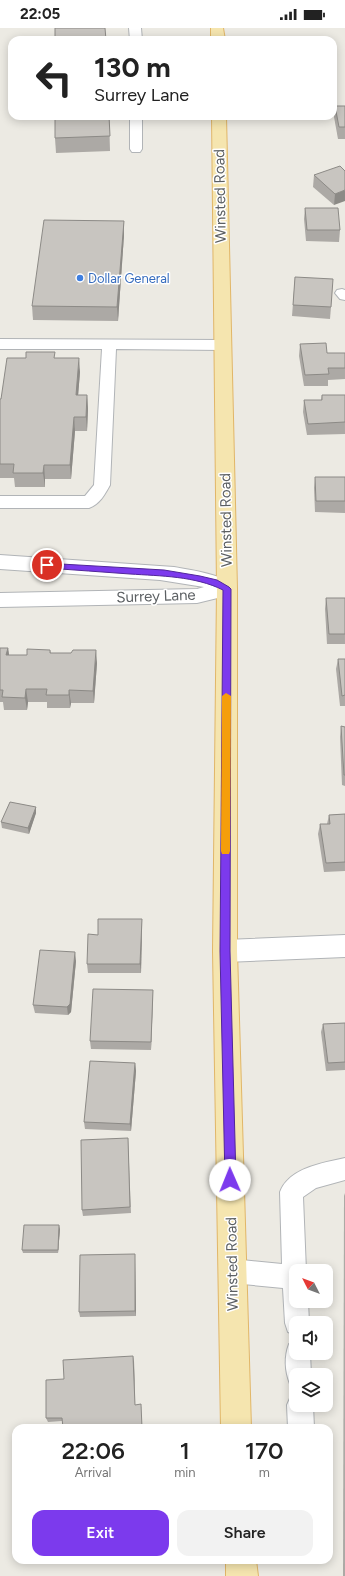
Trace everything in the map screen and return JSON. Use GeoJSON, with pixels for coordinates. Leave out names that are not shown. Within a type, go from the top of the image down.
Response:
{"type":"FeatureCollection","features":[{"type":"Feature","properties":{"kind":"main road","name":"Winsted Road"},"geometry":{"type":"LineString","coordinates":[[219,120],[227,589],[225,951],[236,1424]]}},
{"type":"Feature","properties":{"kind":"main road"},"geometry":{"type":"LineString","coordinates":[[241,1564],[242,1576]]}},
{"type":"Feature","properties":{"kind":"street","name":"Surrey Lane"},"geometry":{"type":"LineString","coordinates":[[0,562],[164,573],[214,582],[227,589]]}},
{"type":"Feature","properties":{"kind":"street","name":"Surrey Lane"},"geometry":{"type":"LineString","coordinates":[[0,600],[197,596],[227,589]]}},
{"type":"Feature","properties":{"kind":"street"},"geometry":{"type":"LineString","coordinates":[[225,951],[345,946]]}},
{"type":"Feature","properties":{"kind":"lane"},"geometry":{"type":"LineString","coordinates":[[136,120],[136,149]]}},
{"type":"Feature","properties":{"kind":"lane"},"geometry":{"type":"LineString","coordinates":[[0,344],[223,345]]}},
{"type":"Feature","properties":{"kind":"lane"},"geometry":{"type":"LineString","coordinates":[[0,502],[89,502],[97,494],[102,485],[109,344]]}},
{"type":"Feature","properties":{"kind":"lane"},"geometry":{"type":"LineString","coordinates":[[294,1264],[291,1192],[296,1186],[306,1181],[335,1171],[345,1170]]}},
{"type":"Feature","properties":{"kind":"lane"},"geometry":{"type":"LineString","coordinates":[[232,1271],[289,1277]]}},
{"type":"Feature","properties":{"kind":"lane"},"geometry":{"type":"LineString","coordinates":[[300,1412],[301,1424]]}},
{"type":"Feature","properties":{"kind":"building"},"geometry":{"type":"Polygon","coordinates":[[[55,28],[105,28],[106,36],[55,36],[55,28]]]}},
{"type":"Feature","properties":{"kind":"building"},"geometry":{"type":"Polygon","coordinates":[[[337,106],[345,106],[345,127],[339,127],[337,106]]]}},
{"type":"Feature","properties":{"kind":"building"},"geometry":{"type":"Polygon","coordinates":[[[55,120],[109,120],[110,136],[55,138],[55,120]]]}},
{"type":"Feature","properties":{"kind":"building"},"geometry":{"type":"Polygon","coordinates":[[[340,166],[345,171],[345,190],[335,194],[314,175],[340,166]]]}},
{"type":"Feature","properties":{"kind":"building"},"geometry":{"type":"Polygon","coordinates":[[[305,208],[338,208],[340,230],[307,230],[305,208]]]}},
{"type":"Feature","properties":{"kind":"building","name":"Dollar General"},"geometry":{"type":"Polygon","coordinates":[[[44,220],[124,221],[117,307],[32,306],[44,220]]]}},
{"type":"Feature","properties":{"kind":"building"},"geometry":{"type":"Polygon","coordinates":[[[295,277],[333,279],[331,307],[293,305],[295,277]]]}},
{"type":"Feature","properties":{"kind":"building"},"geometry":{"type":"Polygon","coordinates":[[[326,343],[327,353],[345,353],[345,368],[328,368],[329,374],[305,375],[300,344],[326,343]]]}},
{"type":"Feature","properties":{"kind":"building"},"geometry":{"type":"Polygon","coordinates":[[[26,352],[55,352],[54,358],[79,358],[76,395],[87,395],[86,417],[74,417],[70,465],[44,465],[43,473],[13,473],[14,464],[0,464],[0,399],[7,358],[26,358],[26,352]]]}},
{"type":"Feature","properties":{"kind":"building"},"geometry":{"type":"Polygon","coordinates":[[[322,395],[345,395],[345,422],[308,424],[304,400],[322,400],[322,395]]]}},
{"type":"Feature","properties":{"kind":"building"},"geometry":{"type":"Polygon","coordinates":[[[315,477],[345,477],[345,501],[316,501],[315,477]]]}},
{"type":"Feature","properties":{"kind":"building"},"geometry":{"type":"Polygon","coordinates":[[[326,598],[345,598],[345,634],[329,634],[326,598]]]}},
{"type":"Feature","properties":{"kind":"building"},"geometry":{"type":"Polygon","coordinates":[[[0,648],[8,648],[6,655],[27,655],[27,649],[50,650],[50,653],[71,653],[73,650],[96,650],[93,691],[69,690],[69,695],[46,695],[47,689],[26,689],[25,698],[2,697],[3,690],[0,690],[0,648]]]}},
{"type":"Feature","properties":{"kind":"building"},"geometry":{"type":"Polygon","coordinates":[[[338,659],[345,659],[345,695],[342,696],[338,659]]]}},
{"type":"Feature","properties":{"kind":"building"},"geometry":{"type":"Polygon","coordinates":[[[341,726],[345,727],[345,775],[344,775],[341,726]]]}},
{"type":"Feature","properties":{"kind":"building"},"geometry":{"type":"Polygon","coordinates":[[[10,802],[36,807],[28,828],[1,822],[10,802]]]}},
{"type":"Feature","properties":{"kind":"building"},"geometry":{"type":"Polygon","coordinates":[[[345,814],[345,862],[326,863],[320,824],[330,824],[329,815],[345,814]]]}},
{"type":"Feature","properties":{"kind":"building"},"geometry":{"type":"Polygon","coordinates":[[[98,919],[142,919],[140,964],[87,964],[88,934],[98,935],[98,919]]]}},
{"type":"Feature","properties":{"kind":"building"},"geometry":{"type":"Polygon","coordinates":[[[40,950],[75,952],[70,1004],[67,1007],[33,1005],[40,950]]]}},
{"type":"Feature","properties":{"kind":"building"},"geometry":{"type":"Polygon","coordinates":[[[93,989],[153,990],[151,1042],[90,1041],[93,989]]]}},
{"type":"Feature","properties":{"kind":"building"},"geometry":{"type":"Polygon","coordinates":[[[345,1023],[345,1062],[328,1063],[323,1024],[345,1023]]]}},
{"type":"Feature","properties":{"kind":"building"},"geometry":{"type":"Polygon","coordinates":[[[90,1061],[135,1063],[130,1124],[84,1122],[90,1061]]]}},
{"type":"Feature","properties":{"kind":"building"},"geometry":{"type":"Polygon","coordinates":[[[128,1138],[130,1207],[82,1210],[81,1140],[128,1138]]]}},
{"type":"Feature","properties":{"kind":"building"},"geometry":{"type":"Polygon","coordinates":[[[24,1225],[59,1225],[58,1250],[22,1250],[24,1225]]]}},
{"type":"Feature","properties":{"kind":"building"},"geometry":{"type":"Polygon","coordinates":[[[135,1254],[135,1311],[79,1312],[80,1255],[135,1254]]]}},
{"type":"Feature","properties":{"kind":"building"},"geometry":{"type":"Polygon","coordinates":[[[133,1356],[135,1405],[141,1404],[142,1424],[63,1424],[62,1418],[46,1418],[46,1380],[64,1379],[63,1360],[133,1356]]]}},
{"type":"Feature","properties":{"kind":"slow traffic"},"geometry":{"type":"LineString","coordinates":[[226,696],[226,851]]}},
{"type":"Feature","properties":{"kind":"place","name":"Dollar General"},"geometry":{"type":"Point","coordinates":[80,278]}},
{"type":"Feature","properties":{"kind":"route"},"geometry":{"type":"LineString","coordinates":[[47,565],[164,573],[214,582],[227,589],[225,951],[230,1180]]}}]}
